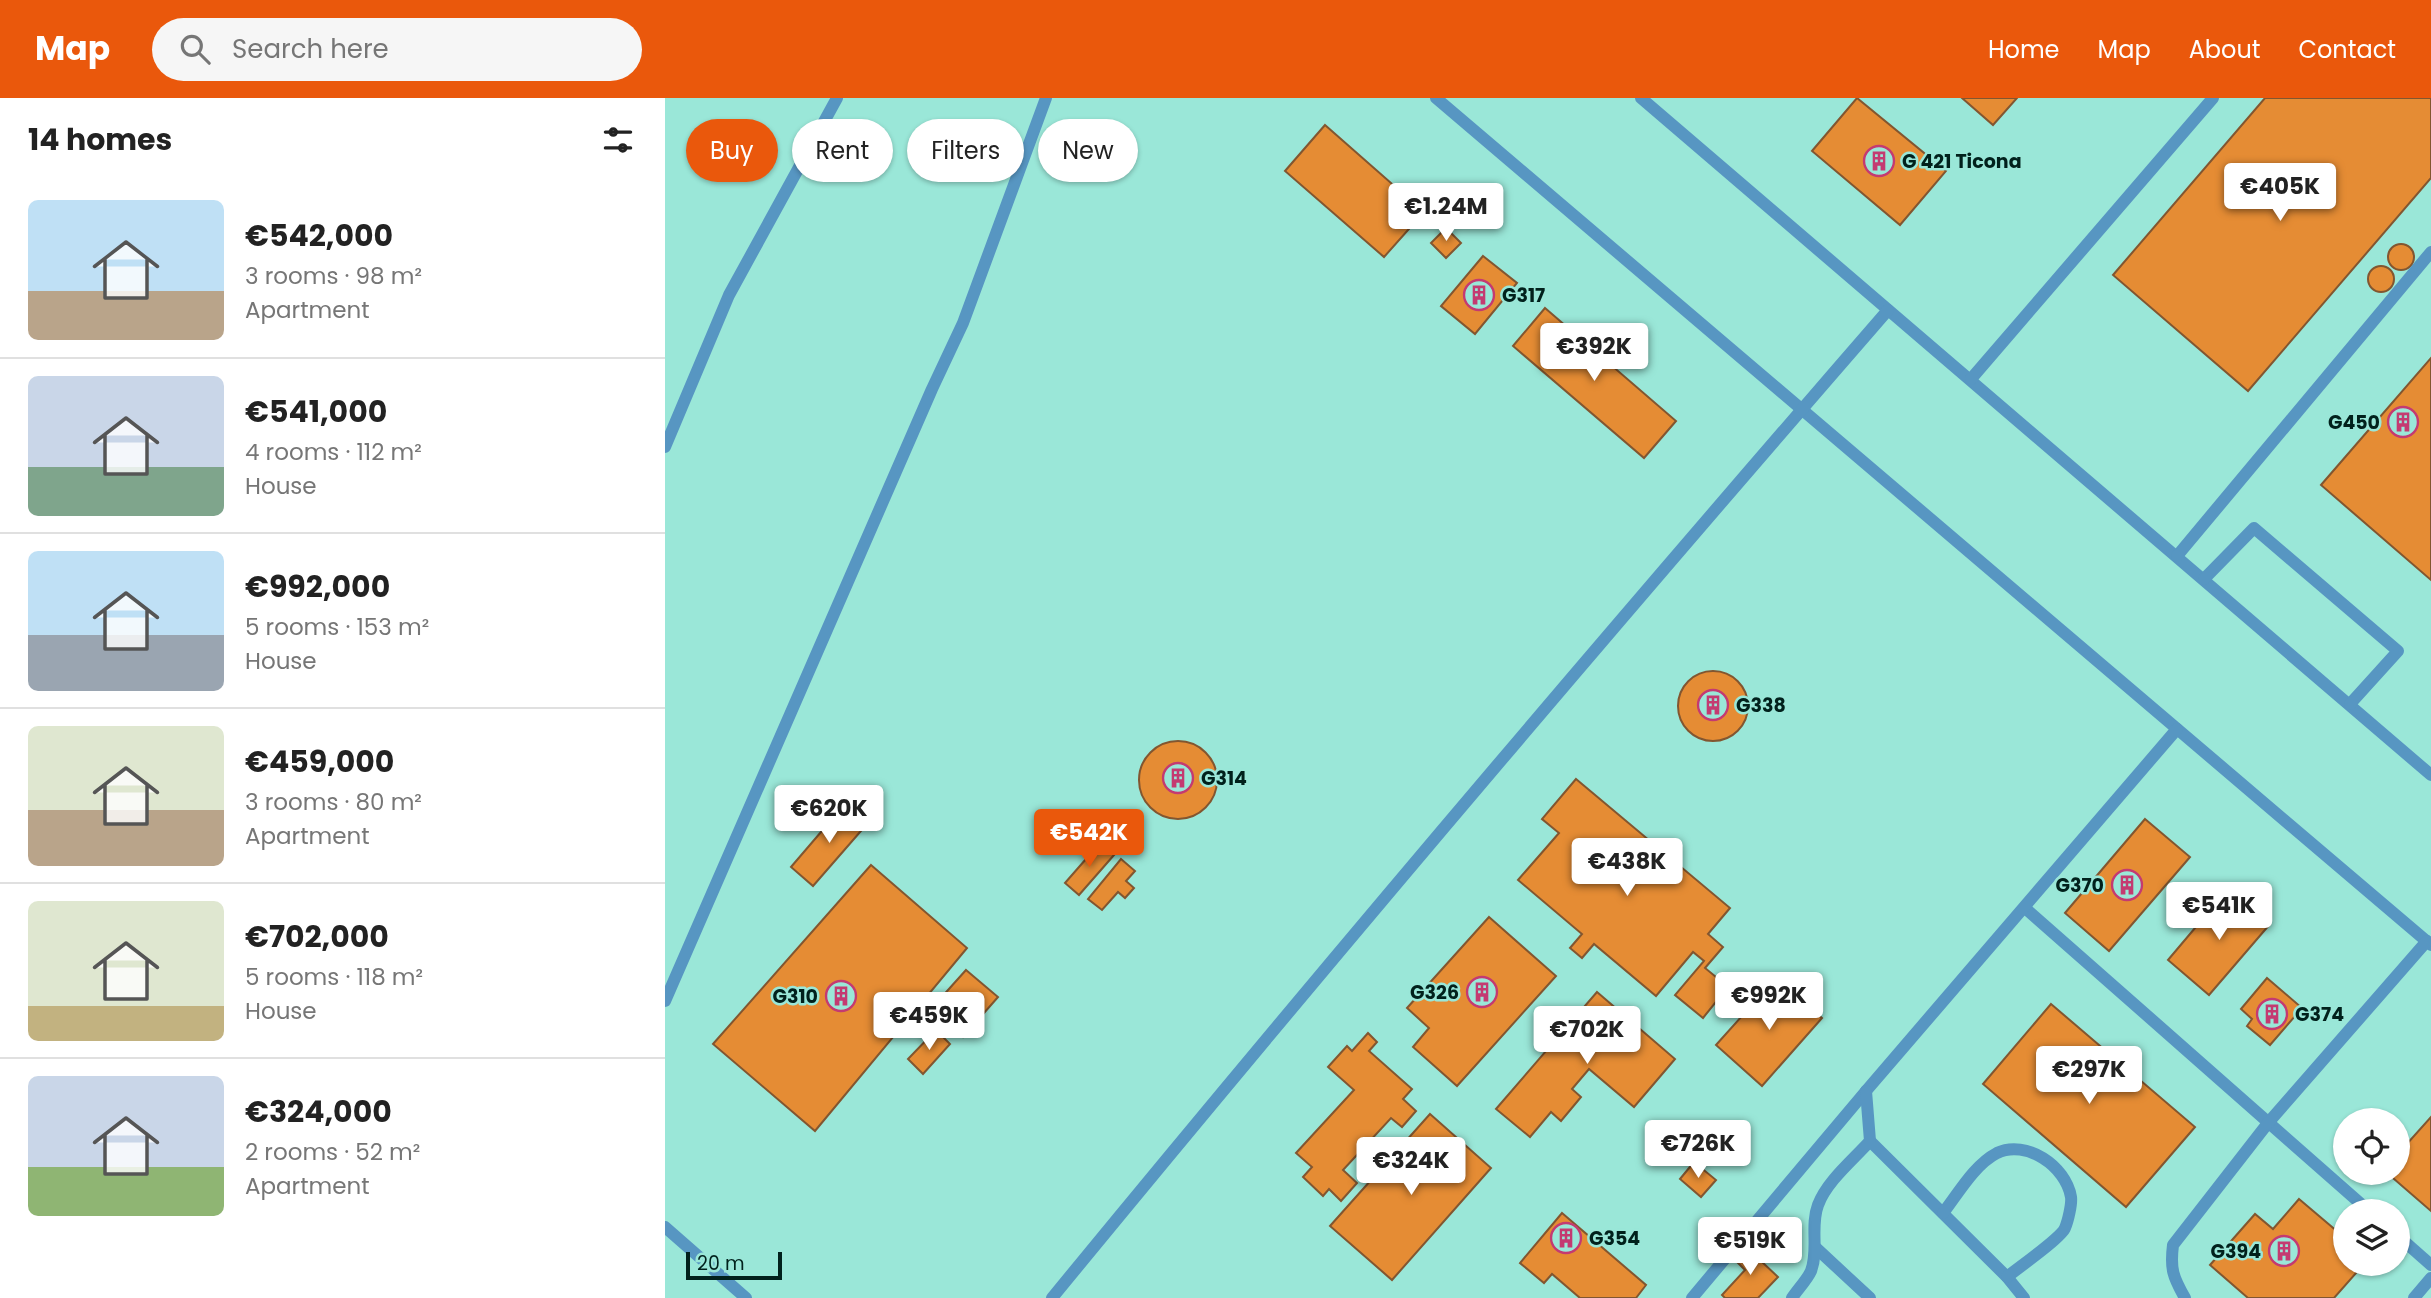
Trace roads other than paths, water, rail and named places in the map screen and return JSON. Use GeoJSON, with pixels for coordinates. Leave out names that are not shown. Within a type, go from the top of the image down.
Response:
{"type":"FeatureCollection","features":[{"type":"Feature","properties":{"kind":"lane"},"geometry":{"type":"LineString","coordinates":[[665,447],[729,295],[837,98]]}},
{"type":"Feature","properties":{"kind":"lane"},"geometry":{"type":"LineString","coordinates":[[665,1001],[963,323],[1047,98]]}},
{"type":"Feature","properties":{"kind":"lane"},"geometry":{"type":"LineString","coordinates":[[1436,98],[2429,943],[2268,1123],[2173,1245],[2170,1266],[2185,1298]]}},
{"type":"Feature","properties":{"kind":"lane"},"geometry":{"type":"LineString","coordinates":[[1641,98],[2431,775]]}},
{"type":"Feature","properties":{"kind":"lane"},"geometry":{"type":"LineString","coordinates":[[1971,379],[2213,98]]}},
{"type":"Feature","properties":{"kind":"lane"},"geometry":{"type":"LineString","coordinates":[[2177,556],[2431,252]]}},
{"type":"Feature","properties":{"kind":"lane"},"geometry":{"type":"LineString","coordinates":[[1052,1298],[1259,1045],[1888,310]]}},
{"type":"Feature","properties":{"kind":"lane"},"geometry":{"type":"LineString","coordinates":[[2204,579],[2254,528],[2388,642],[2398,651],[2350,705]]}},
{"type":"Feature","properties":{"kind":"lane"},"geometry":{"type":"LineString","coordinates":[[1692,1298],[2177,729]]}},
{"type":"Feature","properties":{"kind":"lane"},"geometry":{"type":"LineString","coordinates":[[2025,908],[2355,1199]]}},
{"type":"Feature","properties":{"kind":"lane"},"geometry":{"type":"LineString","coordinates":[[1866,1091],[1870,1141],[2007,1277],[2024,1298]]}},
{"type":"Feature","properties":{"kind":"lane"},"geometry":{"type":"LineString","coordinates":[[1791,1298],[1811,1271],[1815,1247],[1814,1224],[1819,1203],[1832,1182],[1870,1141]]}},
{"type":"Feature","properties":{"kind":"lane"},"geometry":{"type":"LineString","coordinates":[[1943,1213],[1979,1167],[1998,1153],[2019,1148],[2045,1159],[2065,1180],[2072,1198],[2065,1230],[2007,1277]]}},
{"type":"Feature","properties":{"kind":"lane"},"geometry":{"type":"LineString","coordinates":[[665,1227],[746,1298]]}},
{"type":"Feature","properties":{"kind":"lane"},"geometry":{"type":"LineString","coordinates":[[1815,1247],[1870,1298]]}},
{"type":"Feature","properties":{"kind":"lane"},"geometry":{"type":"LineString","coordinates":[[2410,1247],[2431,1265]]}},
{"type":"Feature","properties":{"kind":"lane"},"geometry":{"type":"LineString","coordinates":[[2414,1298],[2431,1278]]}},
{"type":"Feature","properties":{"kind":"place","name":"G 421 Ticona"},"geometry":{"type":"Point","coordinates":[1879,161]}},
{"type":"Feature","properties":{"kind":"place","name":"G317"},"geometry":{"type":"Point","coordinates":[1479,295]}},
{"type":"Feature","properties":{"kind":"place","name":"G450"},"geometry":{"type":"Point","coordinates":[2403,422]}},
{"type":"Feature","properties":{"kind":"place","name":"G338"},"geometry":{"type":"Point","coordinates":[1713,705]}},
{"type":"Feature","properties":{"kind":"place","name":"G314"},"geometry":{"type":"Point","coordinates":[1178,778]}},
{"type":"Feature","properties":{"kind":"place","name":"G370"},"geometry":{"type":"Point","coordinates":[2127,885]}},
{"type":"Feature","properties":{"kind":"place","name":"G326"},"geometry":{"type":"Point","coordinates":[1482,992]}},
{"type":"Feature","properties":{"kind":"place","name":"G310"},"geometry":{"type":"Point","coordinates":[841,996]}},
{"type":"Feature","properties":{"kind":"place","name":"G374"},"geometry":{"type":"Point","coordinates":[2272,1014]}},
{"type":"Feature","properties":{"kind":"place","name":"G354"},"geometry":{"type":"Point","coordinates":[1566,1238]}},
{"type":"Feature","properties":{"kind":"place","name":"G394"},"geometry":{"type":"Point","coordinates":[2284,1251]}}]}
